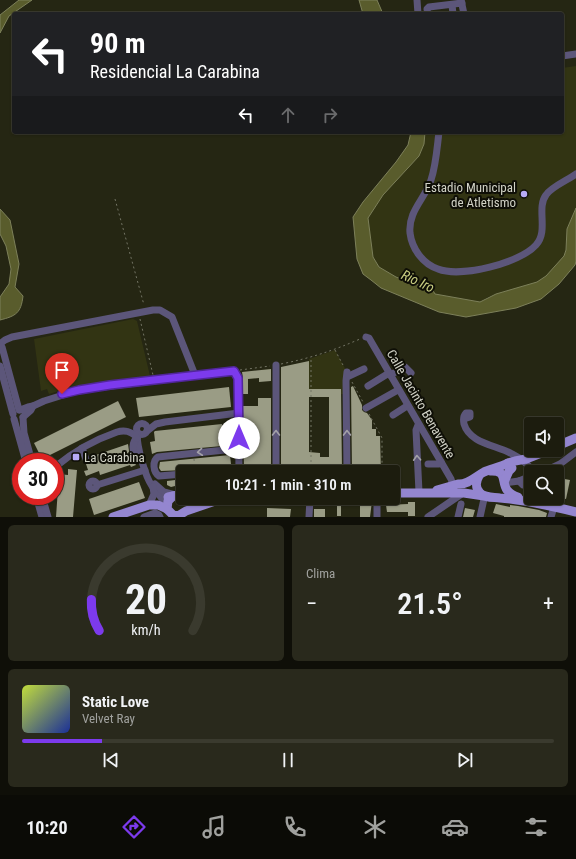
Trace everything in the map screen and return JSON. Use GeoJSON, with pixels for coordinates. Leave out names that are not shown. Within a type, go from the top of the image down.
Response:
{"type":"FeatureCollection","features":[{"type":"Feature","properties":{"kind":"main road"},"geometry":{"type":"LineString","coordinates":[[564,443],[576,438]]}},
{"type":"Feature","properties":{"kind":"main road"},"geometry":{"type":"LineString","coordinates":[[457,489],[488,471],[510,466],[515,461],[531,457]]}},
{"type":"Feature","properties":{"kind":"main road"},"geometry":{"type":"LineString","coordinates":[[479,476],[476,482],[478,492],[486,496],[501,494],[504,490],[510,466]]}},
{"type":"Feature","properties":{"kind":"main road"},"geometry":{"type":"LineString","coordinates":[[488,471],[500,473],[509,492],[521,500]]}},
{"type":"Feature","properties":{"kind":"main road"},"geometry":{"type":"LineString","coordinates":[[400,493],[435,492],[457,489],[486,496],[554,506],[576,512]]}},
{"type":"Feature","properties":{"kind":"main road"},"geometry":{"type":"LineString","coordinates":[[167,509],[176,500]]}},
{"type":"Feature","properties":{"kind":"main road"},"geometry":{"type":"LineString","coordinates":[[113,517],[149,504],[167,509],[173,515],[182,515],[207,505]]}},
{"type":"Feature","properties":{"kind":"main road"},"geometry":{"type":"LineString","coordinates":[[182,515],[187,505]]}},
{"type":"Feature","properties":{"kind":"street"},"geometry":{"type":"LineString","coordinates":[[417,0],[418,12]]}},
{"type":"Feature","properties":{"kind":"street"},"geometry":{"type":"LineString","coordinates":[[428,12],[427,9],[429,7],[462,2],[464,12]]}},
{"type":"Feature","properties":{"kind":"street"},"geometry":{"type":"LineString","coordinates":[[564,56],[576,54]]}},
{"type":"Feature","properties":{"kind":"street"},"geometry":{"type":"LineString","coordinates":[[438,134],[431,182],[415,208],[411,220],[410,232],[412,244],[418,254],[427,264],[439,270],[452,272],[486,268],[506,263],[522,255],[536,245],[540,237],[543,205],[546,195],[576,174]]}},
{"type":"Feature","properties":{"kind":"street"},"geometry":{"type":"LineString","coordinates":[[30,453],[1,345],[5,340],[12,337],[142,312],[160,310],[172,317],[195,375]]}},
{"type":"Feature","properties":{"kind":"street","name":"Calle Jacinto Benavente"},"geometry":{"type":"LineString","coordinates":[[366,337],[369,338],[418,425],[457,489]]}},
{"type":"Feature","properties":{"kind":"street"},"geometry":{"type":"LineString","coordinates":[[276,365],[276,465]]}},
{"type":"Feature","properties":{"kind":"street"},"geometry":{"type":"LineString","coordinates":[[0,366],[19,415],[25,453]]}},
{"type":"Feature","properties":{"kind":"street"},"geometry":{"type":"LineString","coordinates":[[368,386],[405,367],[411,373]]}},
{"type":"Feature","properties":{"kind":"street"},"geometry":{"type":"LineString","coordinates":[[347,465],[346,381],[348,374],[364,369]]}},
{"type":"Feature","properties":{"kind":"street"},"geometry":{"type":"LineString","coordinates":[[19,415],[31,410],[33,406],[44,401],[79,390],[234,371],[238,378],[239,465]]}},
{"type":"Feature","properties":{"kind":"street"},"geometry":{"type":"LineString","coordinates":[[366,408],[398,390]]}},
{"type":"Feature","properties":{"kind":"street"},"geometry":{"type":"LineString","coordinates":[[393,415],[407,406]]}},
{"type":"Feature","properties":{"kind":"street"},"geometry":{"type":"LineString","coordinates":[[116,432],[130,432],[137,435],[146,432],[156,424],[165,422],[239,413]]}},
{"type":"Feature","properties":{"kind":"street"},"geometry":{"type":"LineString","coordinates":[[464,419],[466,427],[474,438],[512,454],[528,465]]}},
{"type":"Feature","properties":{"kind":"street"},"geometry":{"type":"LineString","coordinates":[[64,460],[82,448],[120,429],[162,420],[165,422]]}},
{"type":"Feature","properties":{"kind":"street"},"geometry":{"type":"LineString","coordinates":[[139,446],[146,432],[146,426],[140,424]]}},
{"type":"Feature","properties":{"kind":"street"},"geometry":{"type":"LineString","coordinates":[[140,424],[136,427],[145,470],[153,487],[167,509]]}},
{"type":"Feature","properties":{"kind":"street"},"geometry":{"type":"LineString","coordinates":[[418,425],[416,430],[419,492]]}},
{"type":"Feature","properties":{"kind":"street"},"geometry":{"type":"LineString","coordinates":[[135,457],[133,446],[137,435]]}},
{"type":"Feature","properties":{"kind":"street"},"geometry":{"type":"LineString","coordinates":[[82,448],[86,459]]}},
{"type":"Feature","properties":{"kind":"street"},"geometry":{"type":"LineString","coordinates":[[176,475],[159,476],[156,472],[154,460],[158,457],[239,450]]}},
{"type":"Feature","properties":{"kind":"street"},"geometry":{"type":"LineString","coordinates":[[558,465],[576,452]]}},
{"type":"Feature","properties":{"kind":"street"},"geometry":{"type":"LineString","coordinates":[[428,464],[439,464],[441,462]]}},
{"type":"Feature","properties":{"kind":"street"},"geometry":{"type":"LineString","coordinates":[[97,485],[145,470]]}},
{"type":"Feature","properties":{"kind":"street"},"geometry":{"type":"LineString","coordinates":[[149,479],[164,492],[176,495]]}},
{"type":"Feature","properties":{"kind":"street"},"geometry":{"type":"LineString","coordinates":[[505,482],[519,481],[524,479]]}},
{"type":"Feature","properties":{"kind":"street"},"geometry":{"type":"LineString","coordinates":[[519,481],[524,485]]}},
{"type":"Feature","properties":{"kind":"street"},"geometry":{"type":"LineString","coordinates":[[149,504],[154,494],[153,487]]}},
{"type":"Feature","properties":{"kind":"street"},"geometry":{"type":"LineString","coordinates":[[443,505],[457,489]]}},
{"type":"Feature","properties":{"kind":"street"},"geometry":{"type":"LineString","coordinates":[[428,517],[459,495],[457,489]]}},
{"type":"Feature","properties":{"kind":"street"},"geometry":{"type":"LineString","coordinates":[[435,492],[442,496],[443,505]]}},
{"type":"Feature","properties":{"kind":"street"},"geometry":{"type":"LineString","coordinates":[[480,517],[486,496]]}},
{"type":"Feature","properties":{"kind":"street"},"geometry":{"type":"LineString","coordinates":[[458,517],[461,504]]}},
{"type":"Feature","properties":{"kind":"street"},"geometry":{"type":"LineString","coordinates":[[39,505],[42,517]]}},
{"type":"Feature","properties":{"kind":"street"},"geometry":{"type":"LineString","coordinates":[[45,505],[48,517]]}},
{"type":"Feature","properties":{"kind":"street"},"geometry":{"type":"LineString","coordinates":[[309,517],[310,505]]}},
{"type":"Feature","properties":{"kind":"street"},"geometry":{"type":"LineString","coordinates":[[377,505],[377,517]]}},
{"type":"Feature","properties":{"kind":"street"},"geometry":{"type":"LineString","coordinates":[[551,517],[554,506]]}},
{"type":"Feature","properties":{"kind":"street"},"geometry":{"type":"LineString","coordinates":[[144,517],[157,513],[160,517]]}},
{"type":"Feature","properties":{"kind":"path"},"geometry":{"type":"LineString","coordinates":[[115,199],[142,312],[154,380]]}},
{"type":"Feature","properties":{"kind":"path"},"geometry":{"type":"LineString","coordinates":[[234,371],[311,358],[366,337]]}},
{"type":"Feature","properties":{"kind":"path"},"geometry":{"type":"LineString","coordinates":[[311,358],[311,465]]}},
{"type":"Feature","properties":{"kind":"path"},"geometry":{"type":"LineString","coordinates":[[193,453],[194,465]]}},
{"type":"Feature","properties":{"kind":"shaded area"},"geometry":{"type":"Polygon","coordinates":[[[19,0],[32,0],[15,12],[12,12],[0,33],[0,15],[19,0]]]}},
{"type":"Feature","properties":{"kind":"shaded area"},"geometry":{"type":"Polygon","coordinates":[[[359,0],[377,0],[382,12],[362,12],[359,0]]]}},
{"type":"Feature","properties":{"kind":"shaded area"},"geometry":{"type":"Polygon","coordinates":[[[576,66],[576,208],[567,229],[566,250],[564,256],[546,276],[537,282],[488,297],[480,302],[435,294],[431,287],[413,284],[396,277],[379,267],[373,257],[368,218],[383,195],[419,156],[424,144],[425,134],[564,134],[564,68],[576,66]]]}},
{"type":"Feature","properties":{"kind":"shaded area"},"geometry":{"type":"Polygon","coordinates":[[[411,134],[425,134],[424,144],[419,156],[383,195],[368,218],[373,257],[379,267],[396,277],[413,284],[431,287],[435,294],[480,302],[496,294],[537,282],[546,276],[564,256],[566,250],[567,229],[576,208],[575,265],[559,284],[541,299],[516,308],[466,317],[439,312],[381,288],[363,274],[357,259],[353,217],[408,145],[411,134]]]}},
{"type":"Feature","properties":{"kind":"shaded area"},"geometry":{"type":"Polygon","coordinates":[[[0,209],[10,220],[19,264],[15,287],[23,296],[21,306],[17,313],[0,320],[0,297],[9,284],[11,269],[6,246],[0,234],[0,209]]]}},
{"type":"Feature","properties":{"kind":"shaded area"},"geometry":{"type":"Polygon","coordinates":[[[133,319],[137,321],[150,376],[86,385],[49,394],[47,389],[41,391],[34,339],[133,319]]]}},
{"type":"Feature","properties":{"kind":"shaded area"},"geometry":{"type":"Polygon","coordinates":[[[335,350],[347,372],[346,394],[311,395],[308,391],[309,359],[335,350]]]}},
{"type":"Feature","properties":{"kind":"building"},"geometry":{"type":"Polygon","coordinates":[[[309,361],[309,389],[341,389],[342,465],[281,465],[281,367],[309,361]],[[309,397],[309,452],[320,453],[320,457],[329,457],[329,397],[309,397]]]}},
{"type":"Feature","properties":{"kind":"building"},"geometry":{"type":"Polygon","coordinates":[[[271,369],[271,381],[259,382],[259,378],[248,379],[248,394],[243,394],[242,372],[271,369]]]}},
{"type":"Feature","properties":{"kind":"building"},"geometry":{"type":"Polygon","coordinates":[[[353,386],[362,405],[362,410],[367,413],[372,420],[372,429],[376,429],[376,436],[380,436],[381,465],[352,465],[351,387],[353,386]]]}},
{"type":"Feature","properties":{"kind":"building"},"geometry":{"type":"Polygon","coordinates":[[[229,387],[231,407],[139,417],[136,398],[229,387]]]}},
{"type":"Feature","properties":{"kind":"building"},"geometry":{"type":"Polygon","coordinates":[[[258,398],[271,398],[271,465],[244,465],[243,406],[258,406],[258,398]]]}},
{"type":"Feature","properties":{"kind":"building"},"geometry":{"type":"Polygon","coordinates":[[[118,401],[126,417],[54,453],[39,453],[34,443],[118,401]]]}},
{"type":"Feature","properties":{"kind":"building"},"geometry":{"type":"Polygon","coordinates":[[[222,424],[223,434],[231,433],[233,445],[157,452],[152,454],[150,442],[155,441],[155,431],[222,424]]]}},
{"type":"Feature","properties":{"kind":"building"},"geometry":{"type":"Polygon","coordinates":[[[128,444],[130,458],[136,465],[131,467],[130,465],[100,475],[99,471],[86,476],[84,471],[88,470],[86,464],[90,462],[90,457],[128,444]]]}},
{"type":"Feature","properties":{"kind":"building"},"geometry":{"type":"Polygon","coordinates":[[[230,455],[231,464],[176,465],[176,470],[161,471],[159,468],[160,462],[230,455]]]}},
{"type":"Feature","properties":{"kind":"building"},"geometry":{"type":"Polygon","coordinates":[[[68,469],[77,470],[73,517],[56,517],[57,505],[64,505],[64,475],[68,475],[68,469]]]}},
{"type":"Feature","properties":{"kind":"building"},"geometry":{"type":"Polygon","coordinates":[[[564,479],[570,480],[566,499],[564,499],[564,479]]]}},
{"type":"Feature","properties":{"kind":"building"},"geometry":{"type":"Polygon","coordinates":[[[176,480],[176,488],[175,486],[171,487],[167,485],[167,481],[176,480]]]}},
{"type":"Feature","properties":{"kind":"building"},"geometry":{"type":"Polygon","coordinates":[[[139,482],[145,498],[94,515],[89,499],[139,482]]]}},
{"type":"Feature","properties":{"kind":"building"},"geometry":{"type":"Polygon","coordinates":[[[408,502],[415,502],[415,516],[408,516],[408,512],[387,512],[386,505],[408,504],[408,502]]]}},
{"type":"Feature","properties":{"kind":"building"},"geometry":{"type":"Polygon","coordinates":[[[496,504],[510,507],[510,505],[518,506],[547,513],[546,517],[504,517],[493,513],[496,504]]]}},
{"type":"Feature","properties":{"kind":"building"},"geometry":{"type":"Polygon","coordinates":[[[337,505],[372,505],[370,517],[360,517],[360,506],[341,506],[341,516],[337,516],[337,505]]]}},
{"type":"Feature","properties":{"kind":"building"},"geometry":{"type":"Polygon","coordinates":[[[267,508],[291,509],[290,517],[267,517],[267,508]]]}},
{"type":"Feature","properties":{"kind":"building"},"geometry":{"type":"Polygon","coordinates":[[[465,508],[475,510],[473,517],[463,517],[465,508]]]}},
{"type":"Feature","properties":{"kind":"building"},"geometry":{"type":"Polygon","coordinates":[[[314,509],[325,509],[325,517],[314,517],[314,509]]]}},
{"type":"Feature","properties":{"kind":"place","name":"Estadio Municipal de Atletismo"},"geometry":{"type":"Point","coordinates":[524,194]}},
{"type":"Feature","properties":{"kind":"place","name":"La Carabina"},"geometry":{"type":"Point","coordinates":[76,457]}},
{"type":"Feature","properties":{"kind":"route"},"geometry":{"type":"LineString","coordinates":[[62,394],[110,385],[234,371],[238,378],[239,438]]}},
{"type":"Feature","properties":{"kind":"water label","name":"Rio Iro"},"geometry":{"type":"Point","coordinates":[418,281]}}]}
